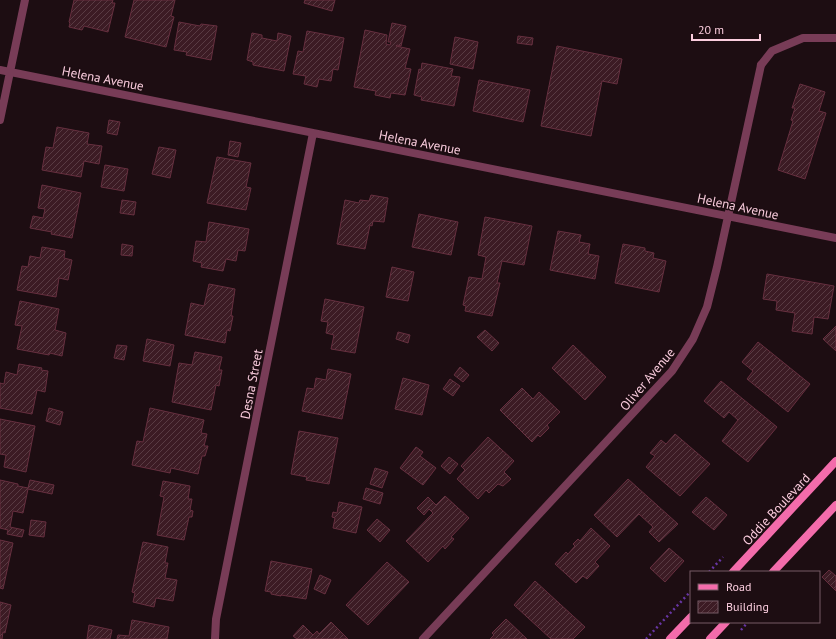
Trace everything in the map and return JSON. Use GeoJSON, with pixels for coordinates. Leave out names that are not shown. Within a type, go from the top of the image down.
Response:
{"type":"FeatureCollection","features":[{"type":"Feature","properties":{"kind":"main road","name":"Oddie Boulevard"},"geometry":{"type":"LineString","coordinates":[[734,571],[836,461]]}},
{"type":"Feature","properties":{"kind":"main road"},"geometry":{"type":"LineString","coordinates":[[774,571],[836,505]]}},
{"type":"Feature","properties":{"kind":"main road"},"geometry":{"type":"LineString","coordinates":[[670,639],[690,618]]}},
{"type":"Feature","properties":{"kind":"main road"},"geometry":{"type":"LineString","coordinates":[[710,639],[725,623]]}},
{"type":"Feature","properties":{"kind":"street"},"geometry":{"type":"LineString","coordinates":[[0,120],[25,0]]}},
{"type":"Feature","properties":{"kind":"street","name":"Oliver Avenue"},"geometry":{"type":"LineString","coordinates":[[424,639],[672,371],[694,339],[707,307],[718,267],[761,65],[772,50],[803,38],[836,38]]}},
{"type":"Feature","properties":{"kind":"street","name":"Helena Avenue"},"geometry":{"type":"LineString","coordinates":[[0,70],[836,238]]}},
{"type":"Feature","properties":{"kind":"street","name":"Desna Street"},"geometry":{"type":"LineString","coordinates":[[215,639],[216,619],[313,133]]}},
{"type":"Feature","properties":{"kind":"path"},"geometry":{"type":"LineString","coordinates":[[646,639],[690,592]]}},
{"type":"Feature","properties":{"kind":"building"},"geometry":{"type":"Polygon","coordinates":[[[74,0],[113,0],[112,3],[115,3],[108,32],[84,26],[82,30],[69,27],[74,0]]]}},
{"type":"Feature","properties":{"kind":"building"},"geometry":{"type":"Polygon","coordinates":[[[134,0],[175,0],[171,16],[174,17],[166,47],[125,37],[134,0]]]}},
{"type":"Feature","properties":{"kind":"building"},"geometry":{"type":"Polygon","coordinates":[[[305,0],[335,0],[332,11],[304,3],[305,0]]]}},
{"type":"Feature","properties":{"kind":"building"},"geometry":{"type":"Polygon","coordinates":[[[179,22],[200,26],[201,24],[217,26],[211,60],[186,55],[187,52],[174,50],[179,22]]]}},
{"type":"Feature","properties":{"kind":"building"},"geometry":{"type":"Polygon","coordinates":[[[392,23],[406,26],[401,46],[396,46],[410,49],[405,68],[411,69],[405,95],[391,93],[390,98],[375,95],[376,91],[354,87],[365,30],[387,35],[386,44],[390,45],[391,42],[388,42],[392,23]]]}},
{"type":"Feature","properties":{"kind":"building"},"geometry":{"type":"Polygon","coordinates":[[[307,31],[344,38],[338,70],[333,69],[331,81],[319,79],[317,87],[304,84],[306,76],[293,74],[298,51],[303,52],[307,31]]]}},
{"type":"Feature","properties":{"kind":"building"},"geometry":{"type":"Polygon","coordinates":[[[252,33],[262,35],[262,38],[277,41],[278,33],[291,36],[284,71],[253,65],[253,62],[247,60],[252,33]]]}},
{"type":"Feature","properties":{"kind":"building"},"geometry":{"type":"Polygon","coordinates":[[[518,36],[533,38],[532,45],[517,43],[518,36]]]}},
{"type":"Feature","properties":{"kind":"building"},"geometry":{"type":"Polygon","coordinates":[[[455,37],[478,42],[473,69],[450,64],[455,37]]]}},
{"type":"Feature","properties":{"kind":"building"},"geometry":{"type":"Polygon","coordinates":[[[557,46],[622,59],[617,84],[602,81],[591,136],[541,126],[557,46]]]}},
{"type":"Feature","properties":{"kind":"building"},"geometry":{"type":"Polygon","coordinates":[[[422,63],[453,69],[451,76],[460,77],[454,106],[421,100],[422,97],[414,95],[419,69],[421,70],[422,63]]]}},
{"type":"Feature","properties":{"kind":"building"},"geometry":{"type":"Polygon","coordinates":[[[479,80],[530,90],[523,122],[473,111],[479,80]]]}},
{"type":"Feature","properties":{"kind":"building"},"geometry":{"type":"Polygon","coordinates":[[[800,84],[825,92],[819,111],[826,113],[805,179],[778,170],[793,121],[791,120],[795,108],[792,108],[800,84]]]}},
{"type":"Feature","properties":{"kind":"building"},"geometry":{"type":"Polygon","coordinates":[[[109,120],[120,122],[117,135],[107,133],[109,120]]]}},
{"type":"Feature","properties":{"kind":"building"},"geometry":{"type":"Polygon","coordinates":[[[57,127],[89,133],[87,144],[102,146],[99,164],[84,161],[81,177],[42,170],[46,147],[53,148],[57,127]]]}},
{"type":"Feature","properties":{"kind":"building"},"geometry":{"type":"Polygon","coordinates":[[[230,141],[241,143],[238,157],[228,155],[230,141]]]}},
{"type":"Feature","properties":{"kind":"building"},"geometry":{"type":"Polygon","coordinates":[[[159,147],[176,150],[170,178],[152,174],[159,147]]]}},
{"type":"Feature","properties":{"kind":"building"},"geometry":{"type":"Polygon","coordinates":[[[217,157],[251,163],[246,187],[251,188],[246,210],[207,203],[217,157]]]}},
{"type":"Feature","properties":{"kind":"building"},"geometry":{"type":"Polygon","coordinates":[[[105,165],[128,169],[124,191],[101,187],[105,165]]]}},
{"type":"Feature","properties":{"kind":"building"},"geometry":{"type":"Polygon","coordinates":[[[42,185],[81,193],[72,238],[51,234],[52,232],[30,228],[33,216],[43,218],[45,209],[38,208],[42,185]]]}},
{"type":"Feature","properties":{"kind":"building"},"geometry":{"type":"Polygon","coordinates":[[[371,195],[388,198],[384,222],[373,221],[372,226],[370,225],[365,249],[337,244],[345,200],[359,203],[360,200],[369,201],[371,195]]]}},
{"type":"Feature","properties":{"kind":"building"},"geometry":{"type":"Polygon","coordinates":[[[122,200],[136,202],[134,215],[120,213],[122,200]]]}},
{"type":"Feature","properties":{"kind":"building"},"geometry":{"type":"Polygon","coordinates":[[[419,214],[458,222],[451,255],[412,247],[419,214]]]}},
{"type":"Feature","properties":{"kind":"building"},"geometry":{"type":"Polygon","coordinates":[[[485,217],[532,226],[524,265],[502,261],[497,283],[500,283],[492,316],[465,311],[466,306],[463,305],[469,277],[482,279],[486,257],[478,255],[485,217]]]}},
{"type":"Feature","properties":{"kind":"building"},"geometry":{"type":"Polygon","coordinates":[[[209,222],[249,229],[245,251],[238,250],[236,261],[226,259],[223,271],[201,267],[202,263],[193,261],[196,241],[206,242],[209,222]]]}},
{"type":"Feature","properties":{"kind":"building"},"geometry":{"type":"Polygon","coordinates":[[[558,231],[581,235],[579,242],[590,244],[588,254],[599,256],[595,279],[550,270],[558,231]]]}},
{"type":"Feature","properties":{"kind":"building"},"geometry":{"type":"Polygon","coordinates":[[[122,244],[133,246],[132,256],[121,255],[122,244]]]}},
{"type":"Feature","properties":{"kind":"building"},"geometry":{"type":"Polygon","coordinates":[[[623,244],[645,248],[645,251],[654,253],[653,258],[666,261],[659,292],[615,283],[623,244]]]}},
{"type":"Feature","properties":{"kind":"building"},"geometry":{"type":"Polygon","coordinates":[[[42,247],[65,251],[64,258],[72,260],[68,280],[59,278],[56,297],[17,290],[22,266],[28,267],[30,256],[40,258],[42,247]]]}},
{"type":"Feature","properties":{"kind":"building"},"geometry":{"type":"Polygon","coordinates":[[[392,267],[414,272],[408,301],[386,297],[392,267]]]}},
{"type":"Feature","properties":{"kind":"building"},"geometry":{"type":"Polygon","coordinates":[[[767,274],[834,286],[828,319],[814,317],[812,334],[792,331],[795,313],[776,310],[777,301],[763,299],[767,274]]]}},
{"type":"Feature","properties":{"kind":"building"},"geometry":{"type":"Polygon","coordinates":[[[209,284],[235,289],[231,316],[233,316],[230,331],[227,330],[225,343],[185,335],[191,303],[204,306],[209,284]]]}},
{"type":"Feature","properties":{"kind":"building"},"geometry":{"type":"Polygon","coordinates":[[[325,299],[364,307],[355,353],[331,349],[334,335],[326,333],[328,322],[321,321],[325,299]]]}},
{"type":"Feature","properties":{"kind":"building"},"geometry":{"type":"Polygon","coordinates":[[[20,301],[59,309],[55,330],[66,333],[62,356],[17,349],[22,326],[15,325],[20,301]]]}},
{"type":"Feature","properties":{"kind":"building"},"geometry":{"type":"Polygon","coordinates":[[[836,326],[836,351],[823,339],[836,326]]]}},
{"type":"Feature","properties":{"kind":"building"},"geometry":{"type":"Polygon","coordinates":[[[485,330],[499,343],[492,351],[477,337],[485,330]]]}},
{"type":"Feature","properties":{"kind":"building"},"geometry":{"type":"Polygon","coordinates":[[[398,332],[410,335],[408,343],[396,339],[398,332]]]}},
{"type":"Feature","properties":{"kind":"building"},"geometry":{"type":"Polygon","coordinates":[[[147,339],[174,345],[170,366],[143,361],[147,339]]]}},
{"type":"Feature","properties":{"kind":"building"},"geometry":{"type":"Polygon","coordinates":[[[758,342],[810,384],[788,412],[747,379],[753,371],[742,362],[758,342]]]}},
{"type":"Feature","properties":{"kind":"building"},"geometry":{"type":"Polygon","coordinates":[[[117,345],[127,346],[124,360],[114,358],[117,345]]]}},
{"type":"Feature","properties":{"kind":"building"},"geometry":{"type":"Polygon","coordinates":[[[573,345],[606,377],[585,400],[552,368],[573,345]]]}},
{"type":"Feature","properties":{"kind":"building"},"geometry":{"type":"Polygon","coordinates":[[[195,352],[222,357],[219,370],[222,370],[219,386],[216,385],[211,410],[172,402],[179,363],[192,365],[195,352]]]}},
{"type":"Feature","properties":{"kind":"building"},"geometry":{"type":"Polygon","coordinates":[[[19,364],[42,368],[41,370],[48,371],[45,392],[37,390],[32,414],[0,408],[0,383],[4,384],[6,372],[17,375],[19,364]]]}},
{"type":"Feature","properties":{"kind":"building"},"geometry":{"type":"Polygon","coordinates":[[[460,367],[469,375],[463,382],[454,375],[460,367]]]}},
{"type":"Feature","properties":{"kind":"building"},"geometry":{"type":"Polygon","coordinates":[[[328,369],[351,374],[342,419],[302,411],[307,388],[314,389],[316,378],[326,380],[328,369]]]}},
{"type":"Feature","properties":{"kind":"building"},"geometry":{"type":"Polygon","coordinates":[[[403,378],[429,385],[422,415],[395,409],[403,378]]]}},
{"type":"Feature","properties":{"kind":"building"},"geometry":{"type":"Polygon","coordinates":[[[450,379],[460,386],[453,396],[443,389],[450,379]]]}},
{"type":"Feature","properties":{"kind":"building"},"geometry":{"type":"Polygon","coordinates":[[[721,381],[777,427],[748,462],[722,441],[738,420],[729,412],[724,418],[704,401],[721,381]]]}},
{"type":"Feature","properties":{"kind":"building"},"geometry":{"type":"Polygon","coordinates":[[[522,388],[533,399],[539,392],[560,412],[547,425],[549,428],[540,437],[538,435],[532,442],[500,410],[522,388]]]}},
{"type":"Feature","properties":{"kind":"building"},"geometry":{"type":"Polygon","coordinates":[[[49,408],[63,412],[60,425],[46,421],[49,408]]]}},
{"type":"Feature","properties":{"kind":"building"},"geometry":{"type":"Polygon","coordinates":[[[150,408],[204,420],[201,433],[207,434],[204,446],[208,446],[205,456],[202,456],[198,474],[171,468],[170,473],[132,465],[137,441],[143,442],[150,408]]]}},
{"type":"Feature","properties":{"kind":"building"},"geometry":{"type":"Polygon","coordinates":[[[0,419],[35,426],[26,472],[4,467],[6,455],[0,454],[0,419]]]}},
{"type":"Feature","properties":{"kind":"building"},"geometry":{"type":"Polygon","coordinates":[[[299,431],[338,438],[329,484],[306,480],[307,477],[291,474],[299,431]]]}},
{"type":"Feature","properties":{"kind":"building"},"geometry":{"type":"Polygon","coordinates":[[[675,434],[710,464],[680,496],[646,467],[655,456],[650,453],[661,440],[666,444],[675,434]]]}},
{"type":"Feature","properties":{"kind":"building"},"geometry":{"type":"Polygon","coordinates":[[[488,437],[514,461],[504,472],[511,479],[503,486],[498,484],[489,493],[486,490],[478,499],[457,479],[465,470],[461,466],[488,437]]]}},
{"type":"Feature","properties":{"kind":"building"},"geometry":{"type":"Polygon","coordinates":[[[416,447],[423,452],[420,456],[436,468],[423,485],[400,468],[416,447]]]}},
{"type":"Feature","properties":{"kind":"building"},"geometry":{"type":"Polygon","coordinates":[[[449,457],[458,464],[450,474],[441,466],[449,457]]]}},
{"type":"Feature","properties":{"kind":"building"},"geometry":{"type":"Polygon","coordinates":[[[375,468],[388,472],[382,488],[370,484],[375,468]]]}},
{"type":"Feature","properties":{"kind":"building"},"geometry":{"type":"Polygon","coordinates":[[[628,479],[678,524],[659,542],[649,532],[653,527],[639,514],[617,537],[594,515],[628,479]]]}},
{"type":"Feature","properties":{"kind":"building"},"geometry":{"type":"Polygon","coordinates":[[[0,480],[28,488],[30,480],[54,485],[52,494],[28,489],[23,513],[13,511],[10,527],[24,530],[22,537],[7,534],[8,530],[0,528],[0,480]]]}},
{"type":"Feature","properties":{"kind":"building"},"geometry":{"type":"Polygon","coordinates":[[[163,481],[190,486],[188,499],[192,499],[190,510],[193,511],[192,517],[189,517],[184,540],[157,535],[164,497],[160,496],[163,481]]]}},
{"type":"Feature","properties":{"kind":"building"},"geometry":{"type":"Polygon","coordinates":[[[366,488],[383,493],[380,504],[363,499],[366,488]]]}},
{"type":"Feature","properties":{"kind":"building"},"geometry":{"type":"Polygon","coordinates":[[[445,496],[469,518],[451,537],[454,539],[445,549],[443,546],[428,562],[406,541],[433,513],[429,509],[424,515],[417,508],[428,497],[436,505],[445,496]]]}},
{"type":"Feature","properties":{"kind":"building"},"geometry":{"type":"Polygon","coordinates":[[[706,497],[727,515],[714,530],[692,512],[706,497]]]}},
{"type":"Feature","properties":{"kind":"building"},"geometry":{"type":"Polygon","coordinates":[[[339,502],[362,507],[356,533],[333,528],[335,518],[332,517],[333,512],[337,513],[339,502]]]}},
{"type":"Feature","properties":{"kind":"building"},"geometry":{"type":"Polygon","coordinates":[[[377,519],[390,530],[380,542],[367,530],[377,519]]]}},
{"type":"Feature","properties":{"kind":"building"},"geometry":{"type":"Polygon","coordinates":[[[31,520],[46,522],[44,537],[29,535],[31,520]]]}},
{"type":"Feature","properties":{"kind":"building"},"geometry":{"type":"Polygon","coordinates":[[[591,528],[610,546],[595,562],[599,566],[587,579],[583,576],[576,583],[555,564],[566,552],[568,554],[575,546],[573,544],[578,539],[580,541],[591,528]]]}},
{"type":"Feature","properties":{"kind":"building"},"geometry":{"type":"Polygon","coordinates":[[[0,540],[13,543],[3,589],[0,588],[0,540]]]}},
{"type":"Feature","properties":{"kind":"building"},"geometry":{"type":"Polygon","coordinates":[[[143,542],[168,547],[165,563],[168,563],[165,578],[177,580],[173,601],[156,598],[154,607],[133,602],[135,593],[132,592],[143,542]]]}},
{"type":"Feature","properties":{"kind":"building"},"geometry":{"type":"Polygon","coordinates":[[[669,548],[684,561],[665,582],[650,568],[669,548]]]}},
{"type":"Feature","properties":{"kind":"building"},"geometry":{"type":"Polygon","coordinates":[[[271,561],[312,569],[306,599],[281,596],[265,591],[271,561]]]}},
{"type":"Feature","properties":{"kind":"building"},"geometry":{"type":"Polygon","coordinates":[[[387,562],[409,582],[368,625],[346,605],[387,562]]]}},
{"type":"Feature","properties":{"kind":"building"},"geometry":{"type":"Polygon","coordinates":[[[829,570],[836,576],[836,591],[822,577],[829,570]]]}},
{"type":"Feature","properties":{"kind":"building"},"geometry":{"type":"Polygon","coordinates":[[[320,575],[331,580],[325,594],[314,589],[320,575]]]}},
{"type":"Feature","properties":{"kind":"building"},"geometry":{"type":"Polygon","coordinates":[[[535,581],[585,627],[573,639],[551,639],[514,605],[535,581]]]}},
{"type":"Feature","properties":{"kind":"building"},"geometry":{"type":"Polygon","coordinates":[[[0,602],[11,605],[5,633],[3,632],[2,639],[0,639],[0,602]]]}},
{"type":"Feature","properties":{"kind":"building"},"geometry":{"type":"Polygon","coordinates":[[[506,619],[527,639],[490,639],[494,635],[492,633],[506,619]]]}},
{"type":"Feature","properties":{"kind":"building"},"geometry":{"type":"Polygon","coordinates":[[[132,620],[169,627],[167,639],[117,639],[118,635],[129,636],[132,620]]]}},
{"type":"Feature","properties":{"kind":"building"},"geometry":{"type":"Polygon","coordinates":[[[331,622],[348,639],[297,639],[293,636],[303,625],[313,635],[317,631],[319,634],[331,622]]]}},
{"type":"Feature","properties":{"kind":"building"},"geometry":{"type":"Polygon","coordinates":[[[89,625],[112,630],[110,639],[87,639],[89,625]]]}}]}
